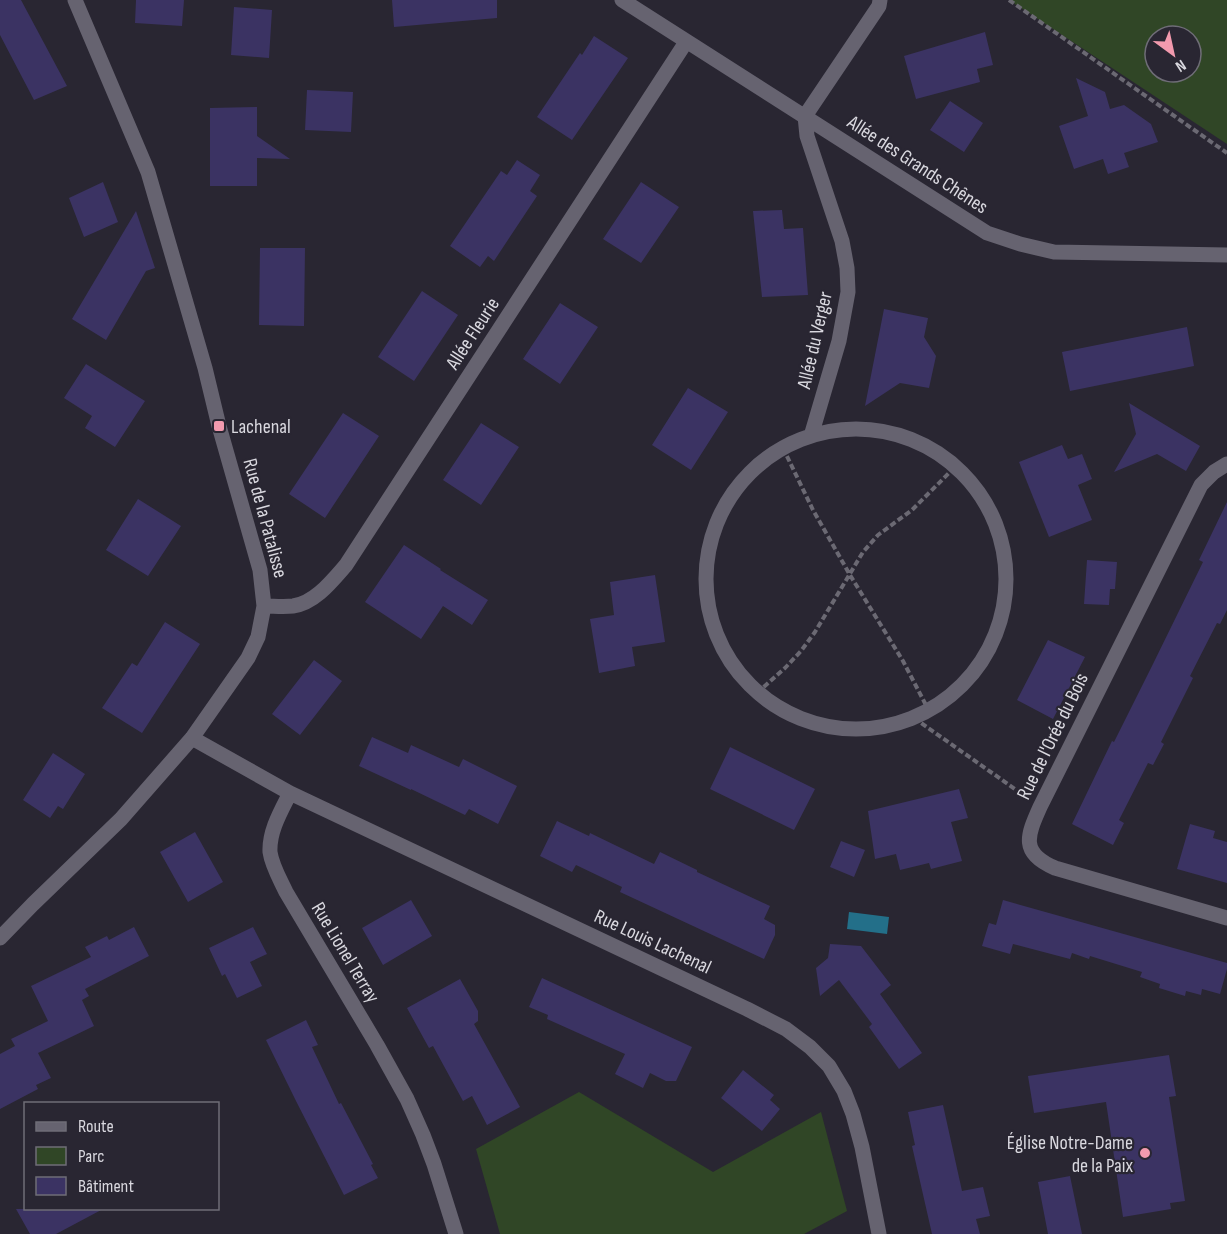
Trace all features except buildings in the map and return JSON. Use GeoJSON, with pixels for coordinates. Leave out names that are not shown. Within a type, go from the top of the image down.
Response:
{"type":"FeatureCollection","features":[{"type":"Feature","properties":{"kind":"street","name":"Rue de la Patalisse"},"geometry":{"type":"LineString","coordinates":[[0,938],[121,819],[192,738],[248,658],[258,637],[264,606],[260,570],[148,172],[75,0]]}},
{"type":"Feature","properties":{"kind":"street","name":"Allée des Grands Chênes"},"geometry":{"type":"LineString","coordinates":[[622,0],[987,233],[1054,252],[1227,255]]}},
{"type":"Feature","properties":{"kind":"street"},"geometry":{"type":"LineString","coordinates":[[805,116],[879,6],[880,0]]}},
{"type":"Feature","properties":{"kind":"street","name":"Allée Fleurie"},"geometry":{"type":"LineString","coordinates":[[264,606],[294,606],[312,598],[329,586],[346,566],[686,42]]}},
{"type":"Feature","properties":{"kind":"street","name":"Allée du Verger"},"geometry":{"type":"LineString","coordinates":[[805,116],[807,136],[842,241],[847,267],[848,292],[839,341],[811,436]]}},
{"type":"Feature","properties":{"kind":"street"},"geometry":{"type":"LineString","coordinates":[[845,429],[879,431],[912,440],[928,447],[956,466],[980,493],[989,508],[997,525],[1006,560],[1006,595],[998,630],[982,662],[971,676],[958,690],[929,711],[914,718],[878,728],[860,730],[832,728],[805,721],[788,714],[757,693],[742,677],[718,640],[711,619],[706,575],[708,553],[714,531],[722,511],[748,475],[764,460],[783,448],[811,436],[845,429]]}},
{"type":"Feature","properties":{"kind":"street","name":"Rue de l'Orée du Bois"},"geometry":{"type":"LineString","coordinates":[[1227,464],[1201,484],[1040,807],[1032,824],[1029,839],[1031,850],[1040,860],[1055,868],[1227,918]]}},
{"type":"Feature","properties":{"kind":"street"},"geometry":{"type":"LineString","coordinates":[[192,738],[290,793]]}},
{"type":"Feature","properties":{"kind":"street","name":"Rue Lionel Terray"},"geometry":{"type":"LineString","coordinates":[[290,793],[272,833],[270,852],[275,870],[407,1099],[434,1164],[456,1234]]}},
{"type":"Feature","properties":{"kind":"street","name":"Rue Louis Lachenal"},"geometry":{"type":"LineString","coordinates":[[290,793],[786,1029],[810,1047],[829,1066],[844,1091],[862,1147],[879,1234]]}},
{"type":"Feature","properties":{"kind":"path"},"geometry":{"type":"LineString","coordinates":[[1009,0],[1227,153]]}},
{"type":"Feature","properties":{"kind":"path"},"geometry":{"type":"LineString","coordinates":[[783,448],[813,510],[903,661],[929,711]]}},
{"type":"Feature","properties":{"kind":"path"},"geometry":{"type":"LineString","coordinates":[[757,693],[801,651],[863,552],[878,535],[912,510],[956,466]]}},
{"type":"Feature","properties":{"kind":"path"},"geometry":{"type":"LineString","coordinates":[[914,718],[1040,807]]}},
{"type":"Feature","properties":{"kind":"green space"},"geometry":{"type":"Polygon","coordinates":[[[1009,0],[1227,0],[1227,144],[1009,0]]]}},
{"type":"Feature","properties":{"kind":"green space"},"geometry":{"type":"Polygon","coordinates":[[[579,1092],[713,1172],[821,1112],[847,1211],[804,1234],[500,1234],[476,1149],[579,1092]]]}},
{"type":"Feature","properties":{"kind":"water"},"geometry":{"type":"Polygon","coordinates":[[[849,912],[889,917],[887,934],[847,929],[849,912]]]}},
{"type":"Feature","properties":{"kind":"place","name":"Lachenal"},"geometry":{"type":"Point","coordinates":[219,426]}},
{"type":"Feature","properties":{"kind":"place","name":"Église Notre-Dame de la Paix"},"geometry":{"type":"Point","coordinates":[1145,1153]}}]}
